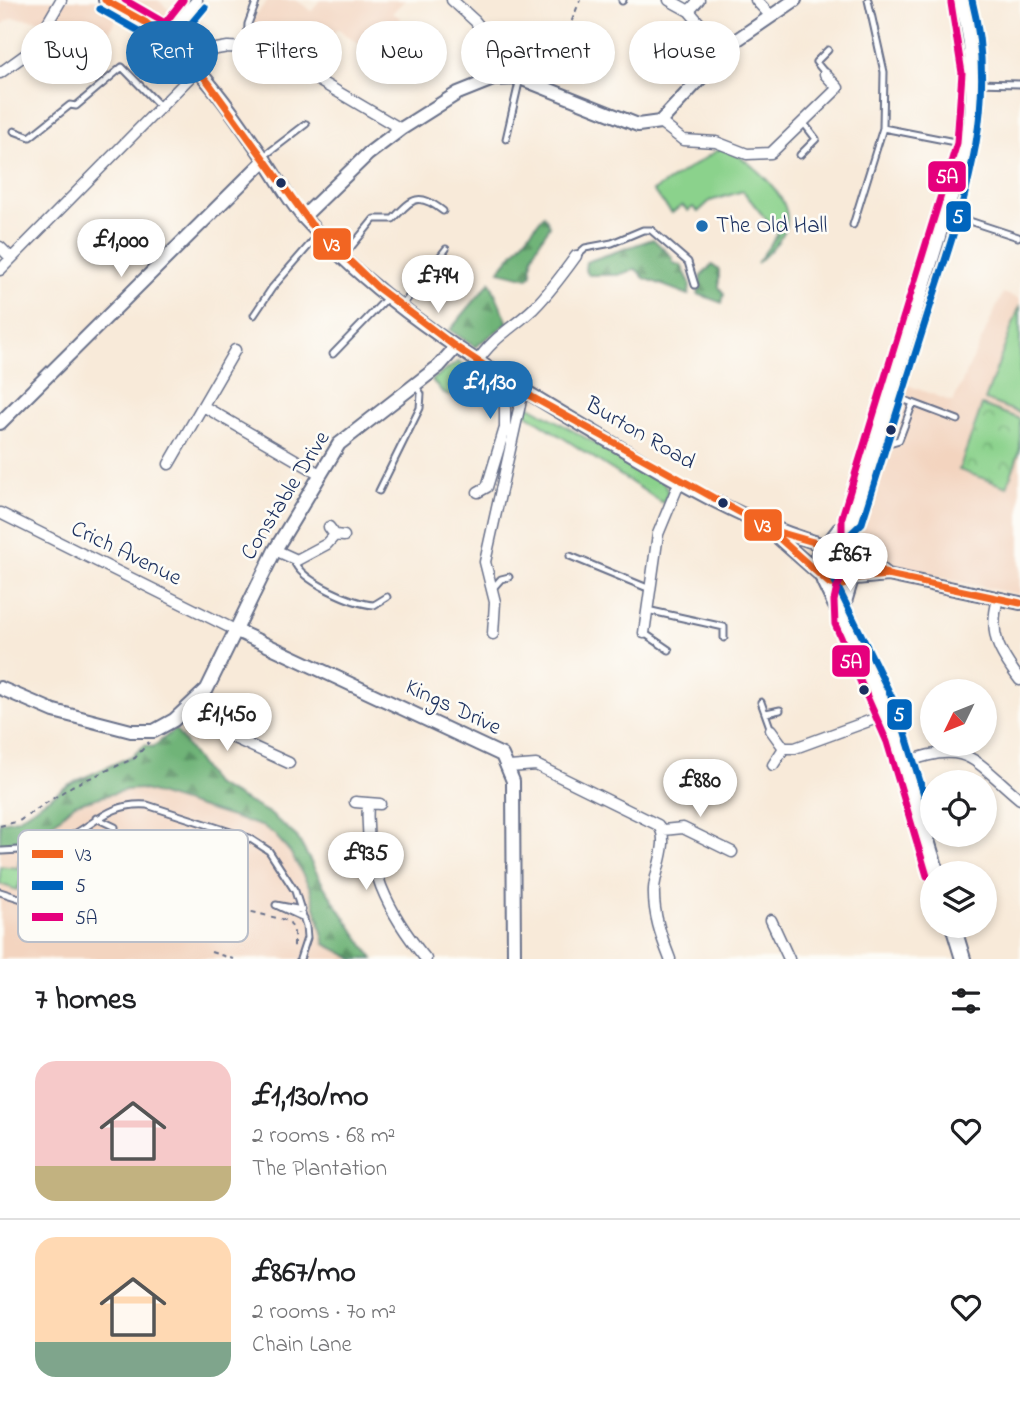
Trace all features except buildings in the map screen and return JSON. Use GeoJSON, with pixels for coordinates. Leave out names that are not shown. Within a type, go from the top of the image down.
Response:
{"type":"FeatureCollection","features":[{"type":"Feature","properties":{"kind":"main road"},"geometry":{"type":"LineString","coordinates":[[821,576],[888,714],[933,861]]}},
{"type":"Feature","properties":{"kind":"main road"},"geometry":{"type":"LineString","coordinates":[[845,622],[844,602],[852,580]]}},
{"type":"Feature","properties":{"kind":"main road"},"geometry":{"type":"LineString","coordinates":[[957,938],[963,959]]}},
{"type":"Feature","properties":{"kind":"street"},"geometry":{"type":"LineString","coordinates":[[49,21],[61,0]]}},
{"type":"Feature","properties":{"kind":"street","name":"Burton Road"},"geometry":{"type":"LineString","coordinates":[[105,0],[119,3],[144,21]]}},
{"type":"Feature","properties":{"kind":"street"},"geometry":{"type":"LineString","coordinates":[[180,21],[197,0]]}},
{"type":"Feature","properties":{"kind":"street"},"geometry":{"type":"LineString","coordinates":[[452,0],[475,21]]}},
{"type":"Feature","properties":{"kind":"street"},"geometry":{"type":"LineString","coordinates":[[669,0],[689,11],[698,21]]}},
{"type":"Feature","properties":{"kind":"street"},"geometry":{"type":"LineString","coordinates":[[689,11],[699,0]]}},
{"type":"Feature","properties":{"kind":"street"},"geometry":{"type":"LineString","coordinates":[[756,0],[769,15]]}},
{"type":"Feature","properties":{"kind":"street"},"geometry":{"type":"LineString","coordinates":[[740,39],[769,15],[795,0]]}},
{"type":"Feature","properties":{"kind":"street"},"geometry":{"type":"LineString","coordinates":[[852,580],[860,570],[852,520],[879,440],[967,145],[974,83],[970,33],[961,0]]}},
{"type":"Feature","properties":{"kind":"street"},"geometry":{"type":"LineString","coordinates":[[0,73],[21,58]]}},
{"type":"Feature","properties":{"kind":"street"},"geometry":{"type":"LineString","coordinates":[[660,122],[683,140],[716,142],[747,153],[771,153],[838,88],[825,74]]}},
{"type":"Feature","properties":{"kind":"street"},"geometry":{"type":"LineString","coordinates":[[0,270],[161,107],[180,84]]}},
{"type":"Feature","properties":{"kind":"street","name":"Burton Road"},"geometry":{"type":"LineString","coordinates":[[209,84],[303,217],[388,296],[455,348],[523,391],[768,528],[827,544]]}},
{"type":"Feature","properties":{"kind":"street"},"geometry":{"type":"LineString","coordinates":[[326,84],[401,129]]}},
{"type":"Feature","properties":{"kind":"street"},"geometry":{"type":"LineString","coordinates":[[303,217],[368,154],[401,129],[458,93],[478,84]]}},
{"type":"Feature","properties":{"kind":"street"},"geometry":{"type":"LineString","coordinates":[[535,84],[638,125],[660,122],[695,84]]}},
{"type":"Feature","properties":{"kind":"street"},"geometry":{"type":"LineString","coordinates":[[0,423],[264,159]]}},
{"type":"Feature","properties":{"kind":"street"},"geometry":{"type":"LineString","coordinates":[[0,247],[11,258]]}},
{"type":"Feature","properties":{"kind":"street"},"geometry":{"type":"LineString","coordinates":[[477,362],[495,338],[512,327],[541,300],[576,256]]}},
{"type":"Feature","properties":{"kind":"street","name":"Constable Drive"},"geometry":{"type":"LineString","coordinates":[[197,701],[207,689],[275,550],[320,474],[349,434],[415,384],[455,348]]}},
{"type":"Feature","properties":{"kind":"street"},"geometry":{"type":"LineString","coordinates":[[169,464],[235,350]]}},
{"type":"Feature","properties":{"kind":"street"},"geometry":{"type":"LineString","coordinates":[[478,492],[486,487],[501,443],[510,383]]}},
{"type":"Feature","properties":{"kind":"street"},"geometry":{"type":"LineString","coordinates":[[493,634],[495,609],[485,562],[523,391]]}},
{"type":"Feature","properties":{"kind":"street"},"geometry":{"type":"LineString","coordinates":[[203,406],[320,474]]}},
{"type":"Feature","properties":{"kind":"street"},"geometry":{"type":"LineString","coordinates":[[644,633],[658,534],[680,481]]}},
{"type":"Feature","properties":{"kind":"street","name":"Crich Avenue"},"geometry":{"type":"LineString","coordinates":[[0,513],[235,630]]}},
{"type":"Feature","properties":{"kind":"street"},"geometry":{"type":"LineString","coordinates":[[852,520],[839,529],[817,555],[821,576],[837,585],[888,575],[1020,603]]}},
{"type":"Feature","properties":{"kind":"street","name":"Burton Road"},"geometry":{"type":"LineString","coordinates":[[768,528],[821,576]]}},
{"type":"Feature","properties":{"kind":"street"},"geometry":{"type":"LineString","coordinates":[[275,550],[294,561],[327,544],[336,533]]}},
{"type":"Feature","properties":{"kind":"street"},"geometry":{"type":"LineString","coordinates":[[827,544],[845,541],[888,575]]}},
{"type":"Feature","properties":{"kind":"street"},"geometry":{"type":"LineString","coordinates":[[998,598],[993,631],[1004,659],[1020,680]]}},
{"type":"Feature","properties":{"kind":"street","name":"Kings Drive"},"geometry":{"type":"LineString","coordinates":[[235,630],[502,755],[513,781],[514,959]]}},
{"type":"Feature","properties":{"kind":"street"},"geometry":{"type":"LineString","coordinates":[[0,688],[80,719],[131,731],[154,730],[174,720],[197,701],[227,736],[289,763]]}},
{"type":"Feature","properties":{"kind":"street"},"geometry":{"type":"LineString","coordinates":[[784,748],[795,748],[888,714]]}},
{"type":"Feature","properties":{"kind":"street"},"geometry":{"type":"LineString","coordinates":[[771,730],[784,748]]}},
{"type":"Feature","properties":{"kind":"street"},"geometry":{"type":"LineString","coordinates":[[773,765],[784,748]]}},
{"type":"Feature","properties":{"kind":"street"},"geometry":{"type":"LineString","coordinates":[[904,762],[941,751],[965,754],[1020,799]]}},
{"type":"Feature","properties":{"kind":"street"},"geometry":{"type":"LineString","coordinates":[[509,767],[536,765],[650,819],[663,830],[683,828],[732,852]]}},
{"type":"Feature","properties":{"kind":"street"},"geometry":{"type":"LineString","coordinates":[[355,802],[380,804]]}},
{"type":"Feature","properties":{"kind":"street"},"geometry":{"type":"LineString","coordinates":[[368,804],[367,842],[372,865],[393,910],[426,959]]}},
{"type":"Feature","properties":{"kind":"street"},"geometry":{"type":"LineString","coordinates":[[663,830],[654,902],[658,925],[670,959]]}},
{"type":"Feature","properties":{"kind":"street"},"geometry":{"type":"LineString","coordinates":[[771,920],[789,959]]}},
{"type":"Feature","properties":{"kind":"lane"},"geometry":{"type":"LineString","coordinates":[[249,21],[257,0]]}},
{"type":"Feature","properties":{"kind":"lane"},"geometry":{"type":"LineString","coordinates":[[853,225],[883,128],[884,72],[868,0]]}},
{"type":"Feature","properties":{"kind":"lane"},"geometry":{"type":"LineString","coordinates":[[825,74],[816,62],[828,50]]}},
{"type":"Feature","properties":{"kind":"lane"},"geometry":{"type":"LineString","coordinates":[[13,131],[30,137],[70,105],[76,106],[121,67],[161,107]]}},
{"type":"Feature","properties":{"kind":"lane"},"geometry":{"type":"LineString","coordinates":[[974,83],[1020,84]]}},
{"type":"Feature","properties":{"kind":"lane"},"geometry":{"type":"LineString","coordinates":[[506,139],[519,84]]}},
{"type":"Feature","properties":{"kind":"lane"},"geometry":{"type":"LineString","coordinates":[[800,155],[816,139],[803,122]]}},
{"type":"Feature","properties":{"kind":"lane"},"geometry":{"type":"LineString","coordinates":[[264,159],[306,124]]}},
{"type":"Feature","properties":{"kind":"lane"},"geometry":{"type":"LineString","coordinates":[[883,128],[967,145]]}},
{"type":"Feature","properties":{"kind":"lane"},"geometry":{"type":"LineString","coordinates":[[343,257],[374,219],[390,220],[415,200],[425,199],[443,211]]}},
{"type":"Feature","properties":{"kind":"lane"},"geometry":{"type":"LineString","coordinates":[[948,214],[1018,237]]}},
{"type":"Feature","properties":{"kind":"lane"},"geometry":{"type":"LineString","coordinates":[[576,256],[585,248],[612,243],[643,230],[650,230],[688,262],[695,285]]}},
{"type":"Feature","properties":{"kind":"lane"},"geometry":{"type":"LineString","coordinates":[[254,315],[272,288],[319,234]]}},
{"type":"Feature","properties":{"kind":"lane"},"geometry":{"type":"LineString","coordinates":[[401,307],[446,249]]}},
{"type":"Feature","properties":{"kind":"lane"},"geometry":{"type":"LineString","coordinates":[[333,354],[388,296]]}},
{"type":"Feature","properties":{"kind":"lane"},"geometry":{"type":"LineString","coordinates":[[379,491],[420,408],[421,394],[415,384]]}},
{"type":"Feature","properties":{"kind":"lane"},"geometry":{"type":"LineString","coordinates":[[892,396],[958,420]]}},
{"type":"Feature","properties":{"kind":"lane"},"geometry":{"type":"LineString","coordinates":[[879,440],[889,443],[899,440],[913,403]]}},
{"type":"Feature","properties":{"kind":"lane"},"geometry":{"type":"LineString","coordinates":[[570,556],[650,589]]}},
{"type":"Feature","properties":{"kind":"lane"},"geometry":{"type":"LineString","coordinates":[[294,561],[309,580],[363,603],[374,605],[387,597]]}},
{"type":"Feature","properties":{"kind":"lane"},"geometry":{"type":"LineString","coordinates":[[491,590],[501,579],[509,577]]}},
{"type":"Feature","properties":{"kind":"lane"},"geometry":{"type":"LineString","coordinates":[[647,610],[724,626],[724,638]]}},
{"type":"Feature","properties":{"kind":"lane"},"geometry":{"type":"LineString","coordinates":[[644,633],[669,650]]}},
{"type":"Feature","properties":{"kind":"lane"},"geometry":{"type":"LineString","coordinates":[[761,702],[771,730]]}},
{"type":"Feature","properties":{"kind":"lane"},"geometry":{"type":"LineString","coordinates":[[766,713],[780,709]]}},
{"type":"Feature","properties":{"kind":"lane"},"geometry":{"type":"LineString","coordinates":[[76,830],[119,806],[147,805],[223,830]]}},
{"type":"Feature","properties":{"kind":"lane"},"geometry":{"type":"LineString","coordinates":[[96,818],[115,827]]}},
{"type":"Feature","properties":{"kind":"lane"},"geometry":{"type":"LineString","coordinates":[[248,838],[256,841],[276,859],[302,910],[307,939],[300,959]]}},
{"type":"Feature","properties":{"kind":"lane"},"geometry":{"type":"LineString","coordinates":[[0,851],[18,849]]}},
{"type":"Feature","properties":{"kind":"lane"},"geometry":{"type":"LineString","coordinates":[[0,892],[18,897]]}},
{"type":"Feature","properties":{"kind":"lane"},"geometry":{"type":"LineString","coordinates":[[302,910],[276,905],[304,918]]}},
{"type":"Feature","properties":{"kind":"path"},"geometry":{"type":"LineString","coordinates":[[545,88],[580,0]]}},
{"type":"Feature","properties":{"kind":"path"},"geometry":{"type":"LineString","coordinates":[[0,826],[19,821],[72,786],[135,758],[148,746],[154,730]]}},
{"type":"Feature","properties":{"kind":"path"},"geometry":{"type":"LineString","coordinates":[[248,911],[289,922],[294,931],[292,959]]}},
{"type":"Feature","properties":{"kind":"path"},"geometry":{"type":"LineString","coordinates":[[211,952],[233,959]]}},
{"type":"Feature","properties":{"kind":"shaded area"},"geometry":{"type":"Polygon","coordinates":[[[0,0],[158,0],[169,10],[177,3],[201,21],[151,21],[132,7],[117,16],[112,26],[112,21],[40,21],[12,18],[0,26],[0,0]]]}},
{"type":"Feature","properties":{"kind":"shaded area"},"geometry":{"type":"Polygon","coordinates":[[[268,0],[296,0],[312,11],[320,0],[405,0],[392,13],[401,18],[400,21],[356,21],[356,42],[342,32],[342,21],[251,21],[268,0]]]}},
{"type":"Feature","properties":{"kind":"shaded area"},"geometry":{"type":"Polygon","coordinates":[[[1003,293],[1020,299],[1020,595],[901,569],[884,562],[868,549],[862,531],[907,385],[953,402],[1003,293]]]}},
{"type":"Feature","properties":{"kind":"shaded area"},"geometry":{"type":"Polygon","coordinates":[[[175,729],[214,784],[269,813],[297,837],[325,888],[373,959],[0,959],[0,828],[138,761],[175,729]]]}},
{"type":"Feature","properties":{"kind":"green space"},"geometry":{"type":"Polygon","coordinates":[[[721,148],[744,160],[765,178],[776,190],[787,212],[784,232],[757,263],[778,234],[743,191],[710,201],[698,212],[693,207],[688,211],[682,205],[672,213],[653,191],[721,148]]]}},
{"type":"Feature","properties":{"kind":"green space"},"geometry":{"type":"Polygon","coordinates":[[[544,215],[550,226],[533,254],[532,274],[528,278],[499,271],[544,215]]]}},
{"type":"Feature","properties":{"kind":"green space"},"geometry":{"type":"Polygon","coordinates":[[[653,239],[672,257],[673,263],[681,265],[690,283],[689,295],[644,278],[636,269],[618,275],[589,275],[585,270],[586,262],[653,239]]]}},
{"type":"Feature","properties":{"kind":"green space"},"geometry":{"type":"Polygon","coordinates":[[[712,265],[719,270],[719,287],[724,294],[722,303],[698,294],[701,276],[712,265]]]}},
{"type":"Feature","properties":{"kind":"green space"},"geometry":{"type":"Polygon","coordinates":[[[490,282],[508,323],[475,347],[450,330],[490,282]]]}},
{"type":"Feature","properties":{"kind":"green space"},"geometry":{"type":"Polygon","coordinates":[[[1020,305],[1020,413],[985,400],[1020,305]]]}},
{"type":"Feature","properties":{"kind":"green space"},"geometry":{"type":"Polygon","coordinates":[[[458,362],[479,373],[465,403],[442,392],[432,380],[458,362]]]}},
{"type":"Feature","properties":{"kind":"green space"},"geometry":{"type":"Polygon","coordinates":[[[525,403],[664,483],[668,492],[663,503],[525,413],[525,403]]]}},
{"type":"Feature","properties":{"kind":"green space"},"geometry":{"type":"Polygon","coordinates":[[[982,405],[1020,419],[1020,450],[1007,487],[959,470],[982,405]]]}},
{"type":"Feature","properties":{"kind":"green space"},"geometry":{"type":"Polygon","coordinates":[[[839,547],[850,551],[854,562],[850,573],[839,577],[828,573],[824,562],[828,551],[839,547]]]}},
{"type":"Feature","properties":{"kind":"green space"},"geometry":{"type":"Polygon","coordinates":[[[175,729],[214,784],[269,813],[297,837],[325,888],[373,959],[354,959],[325,944],[310,888],[290,852],[275,835],[264,827],[141,789],[126,790],[75,804],[42,830],[18,830],[18,840],[0,845],[0,822],[17,819],[70,784],[132,756],[145,745],[153,747],[175,729]]]}},
{"type":"Feature","properties":{"kind":"green space"},"geometry":{"type":"Polygon","coordinates":[[[0,866],[18,868],[17,890],[0,884],[0,866]]]}},
{"type":"Feature","properties":{"kind":"transit line","name":"V3"},"geometry":{"type":"LineString","coordinates":[[105,0],[145,22],[179,50],[208,82],[311,224],[378,288],[453,345],[532,397],[768,528],[830,584],[843,585],[855,578],[888,575],[1020,603]]}},
{"type":"Feature","properties":{"kind":"transit line","name":"5A"},"geometry":{"type":"LineString","coordinates":[[125,0],[165,23],[183,0]]}},
{"type":"Feature","properties":{"kind":"transit line","name":"5"},"geometry":{"type":"LineString","coordinates":[[920,782],[898,710],[826,563],[830,554],[862,523],[964,195],[979,119],[982,80],[980,40],[972,0]]}},
{"type":"Feature","properties":{"kind":"transit line","name":"5A"},"geometry":{"type":"LineString","coordinates":[[923,861],[887,742],[835,624],[834,601],[837,587],[850,563],[842,547],[842,517],[957,143],[962,73],[951,3]]}},
{"type":"Feature","properties":{"kind":"transit line","name":"5"},"geometry":{"type":"LineString","coordinates":[[100,9],[167,47],[174,44],[205,7]]}},
{"type":"Feature","properties":{"kind":"transit line","name":"V3"},"geometry":{"type":"LineString","coordinates":[[775,531],[824,545],[836,540],[845,541],[888,575],[902,578]]}},
{"type":"Feature","properties":{"kind":"place","name":"The Old Hall"},"geometry":{"type":"Point","coordinates":[702,226]}}]}
